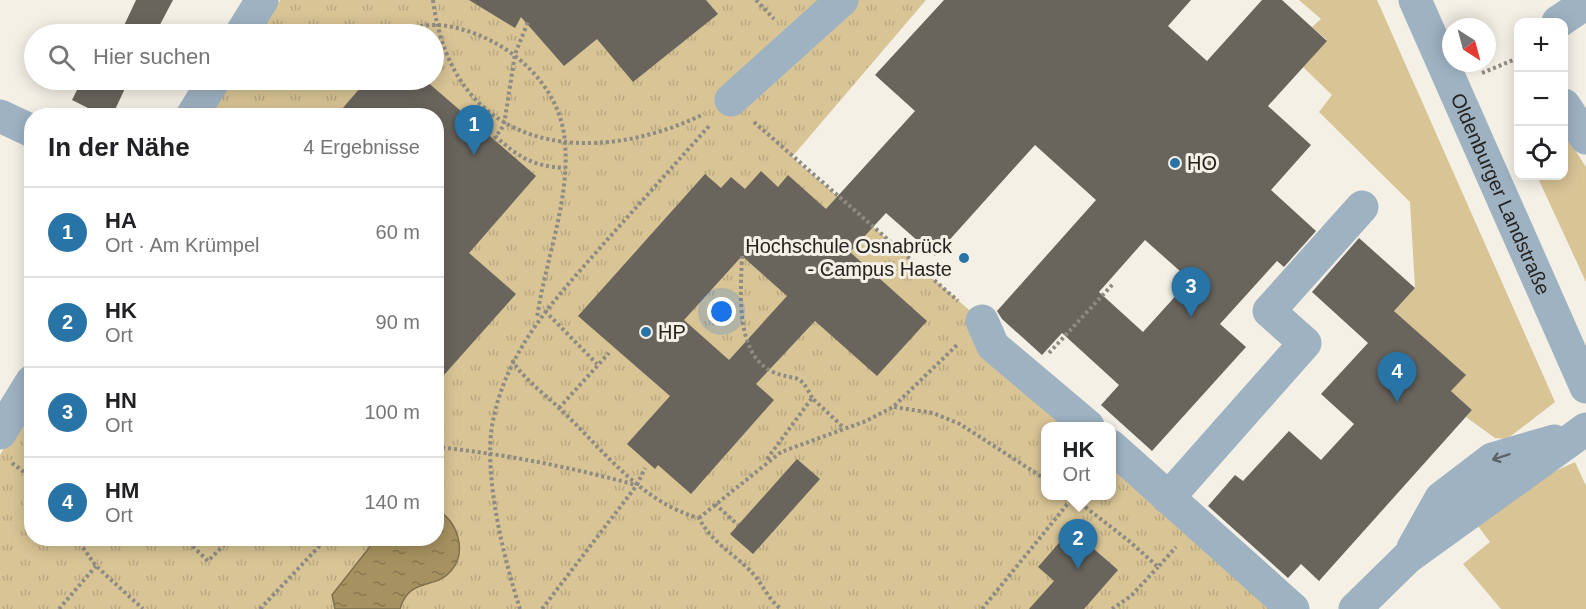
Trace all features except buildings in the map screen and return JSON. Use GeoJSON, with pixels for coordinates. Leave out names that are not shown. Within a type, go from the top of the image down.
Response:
{"type":"FeatureCollection","features":[{"type":"Feature","properties":{"kind":"street"},"geometry":{"type":"LineString","coordinates":[[247,24],[262,0]]}},
{"type":"Feature","properties":{"kind":"street"},"geometry":{"type":"LineString","coordinates":[[731,100],[842,0]]}},
{"type":"Feature","properties":{"kind":"street","name":"Oldenburger Landstraße"},"geometry":{"type":"LineString","coordinates":[[1415,0],[1586,387]]}},
{"type":"Feature","properties":{"kind":"street"},"geometry":{"type":"LineString","coordinates":[[1564,18],[1586,3]]}},
{"type":"Feature","properties":{"kind":"street"},"geometry":{"type":"LineString","coordinates":[[197,108],[208,90]]}},
{"type":"Feature","properties":{"kind":"street"},"geometry":{"type":"LineString","coordinates":[[1568,112],[1586,138]]}},
{"type":"Feature","properties":{"kind":"street"},"geometry":{"type":"LineString","coordinates":[[0,116],[24,127]]}},
{"type":"Feature","properties":{"kind":"street"},"geometry":{"type":"LineString","coordinates":[[1168,498],[1305,343],[1269,311],[1362,207]]}},
{"type":"Feature","properties":{"kind":"street"},"geometry":{"type":"LineString","coordinates":[[982,321],[993,345],[1083,422]]}},
{"type":"Feature","properties":{"kind":"street"},"geometry":{"type":"LineString","coordinates":[[4,446],[24,400]]}},
{"type":"Feature","properties":{"kind":"street"},"geometry":{"type":"LineString","coordinates":[[1355,609],[1408,557],[1582,432]]}},
{"type":"Feature","properties":{"kind":"street"},"geometry":{"type":"LineString","coordinates":[[1116,451],[1293,609]]}},
{"type":"Feature","properties":{"kind":"path"},"geometry":{"type":"LineString","coordinates":[[433,0],[436,24]]}},
{"type":"Feature","properties":{"kind":"path"},"geometry":{"type":"LineString","coordinates":[[528,22],[515,54],[504,125],[495,138],[525,160],[541,166],[565,168]]}},
{"type":"Feature","properties":{"kind":"path"},"geometry":{"type":"LineString","coordinates":[[444,27],[466,31],[493,41],[515,54],[539,80],[556,109],[566,142],[565,168],[537,321]]}},
{"type":"Feature","properties":{"kind":"path"},"geometry":{"type":"LineString","coordinates":[[444,44],[465,85],[504,125],[540,139],[598,143],[654,135],[731,100]]}},
{"type":"Feature","properties":{"kind":"path"},"geometry":{"type":"LineString","coordinates":[[1481,73],[1514,60]]}},
{"type":"Feature","properties":{"kind":"path"},"geometry":{"type":"LineString","coordinates":[[520,609],[508,571],[492,479],[491,453],[492,427],[512,360],[545,311],[731,100]]}},
{"type":"Feature","properties":{"kind":"path"},"geometry":{"type":"LineString","coordinates":[[699,518],[765,462],[781,452],[844,429],[893,407],[982,321],[791,157],[731,100]]}},
{"type":"Feature","properties":{"kind":"path"},"geometry":{"type":"LineString","coordinates":[[742,256],[741,309],[748,342],[764,366],[774,372],[794,375],[806,384],[812,398],[844,429]]}},
{"type":"Feature","properties":{"kind":"path"},"geometry":{"type":"LineString","coordinates":[[1028,376],[1113,284]]}},
{"type":"Feature","properties":{"kind":"path"},"geometry":{"type":"LineString","coordinates":[[545,311],[597,364]]}},
{"type":"Feature","properties":{"kind":"path"},"geometry":{"type":"LineString","coordinates":[[559,408],[609,353]]}},
{"type":"Feature","properties":{"kind":"path"},"geometry":{"type":"LineString","coordinates":[[512,360],[521,375],[559,408],[637,485],[674,511],[699,518],[705,531],[754,575],[773,603],[781,609]]}},
{"type":"Feature","properties":{"kind":"path"},"geometry":{"type":"LineString","coordinates":[[765,462],[812,398]]}},
{"type":"Feature","properties":{"kind":"path"},"geometry":{"type":"LineString","coordinates":[[893,407],[933,413],[960,424],[1041,476]]}},
{"type":"Feature","properties":{"kind":"path"},"geometry":{"type":"LineString","coordinates":[[4,446],[24,469]]}},
{"type":"Feature","properties":{"kind":"path"},"geometry":{"type":"LineString","coordinates":[[444,448],[491,453],[565,466],[637,485]]}},
{"type":"Feature","properties":{"kind":"path"},"geometry":{"type":"LineString","coordinates":[[542,609],[637,485],[645,468]]}},
{"type":"Feature","properties":{"kind":"path"},"geometry":{"type":"LineString","coordinates":[[982,609],[1070,500]]}},
{"type":"Feature","properties":{"kind":"path"},"geometry":{"type":"LineString","coordinates":[[1078,500],[1158,567]]}},
{"type":"Feature","properties":{"kind":"path"},"geometry":{"type":"LineString","coordinates":[[715,504],[738,525]]}},
{"type":"Feature","properties":{"kind":"path"},"geometry":{"type":"LineString","coordinates":[[1112,609],[1131,596],[1197,523]]}},
{"type":"Feature","properties":{"kind":"path"},"geometry":{"type":"LineString","coordinates":[[82,546],[96,566],[143,609]]}},
{"type":"Feature","properties":{"kind":"path"},"geometry":{"type":"LineString","coordinates":[[192,546],[208,561],[223,546]]}},
{"type":"Feature","properties":{"kind":"path"},"geometry":{"type":"LineString","coordinates":[[260,609],[319,546]]}},
{"type":"Feature","properties":{"kind":"path"},"geometry":{"type":"LineString","coordinates":[[59,609],[96,566]]}},
{"type":"Feature","properties":{"kind":"green space"},"geometry":{"type":"Polygon","coordinates":[[[280,0],[926,0],[792,157],[982,321],[1084,422],[1041,422],[1041,500],[1116,500],[1116,450],[1293,609],[0,609],[0,455],[24,413],[24,546],[444,546],[444,108],[214,108],[226,90],[444,90],[444,24],[265,24],[280,0]]]}},
{"type":"Feature","properties":{"kind":"green space"},"geometry":{"type":"Polygon","coordinates":[[[1299,0],[1377,0],[1555,402],[1507,439],[1495,438],[1466,417],[1472,410],[1451,391],[1465,375],[1394,311],[1415,288],[1410,202],[1319,112],[1332,95],[1303,67],[1327,40],[1312,27],[1321,19],[1299,0]]]}},
{"type":"Feature","properties":{"kind":"green space"},"geometry":{"type":"Polygon","coordinates":[[[1568,139],[1586,167],[1586,282],[1539,180],[1568,180],[1568,139]]]}},
{"type":"Feature","properties":{"kind":"green space"},"geometry":{"type":"Polygon","coordinates":[[[1575,462],[1586,486],[1586,609],[1501,609],[1463,564],[1490,542],[1475,522],[1549,474],[1575,462]]]}},
{"type":"Feature","properties":{"kind":"water"},"geometry":{"type":"Polygon","coordinates":[[[444,515],[455,529],[459,555],[451,571],[445,577],[410,592],[400,609],[335,609],[332,595],[370,546],[444,546],[444,515]]]}},
{"type":"Feature","properties":{"kind":"place","name":"HA"},"geometry":{"type":"Point","coordinates":[474,155]}},
{"type":"Feature","properties":{"kind":"place","name":"HO"},"geometry":{"type":"Point","coordinates":[1175,163]}},
{"type":"Feature","properties":{"kind":"place","name":"Hochschule Osnabrück - Campus Haste"},"geometry":{"type":"Point","coordinates":[964,258]}},
{"type":"Feature","properties":{"kind":"place","name":"HN"},"geometry":{"type":"Point","coordinates":[1191,317]}},
{"type":"Feature","properties":{"kind":"place","name":"HP"},"geometry":{"type":"Point","coordinates":[646,332]}},
{"type":"Feature","properties":{"kind":"place","name":"HM"},"geometry":{"type":"Point","coordinates":[1397,402]}},
{"type":"Feature","properties":{"kind":"place","name":"HK"},"geometry":{"type":"Point","coordinates":[1078,569]}}]}
